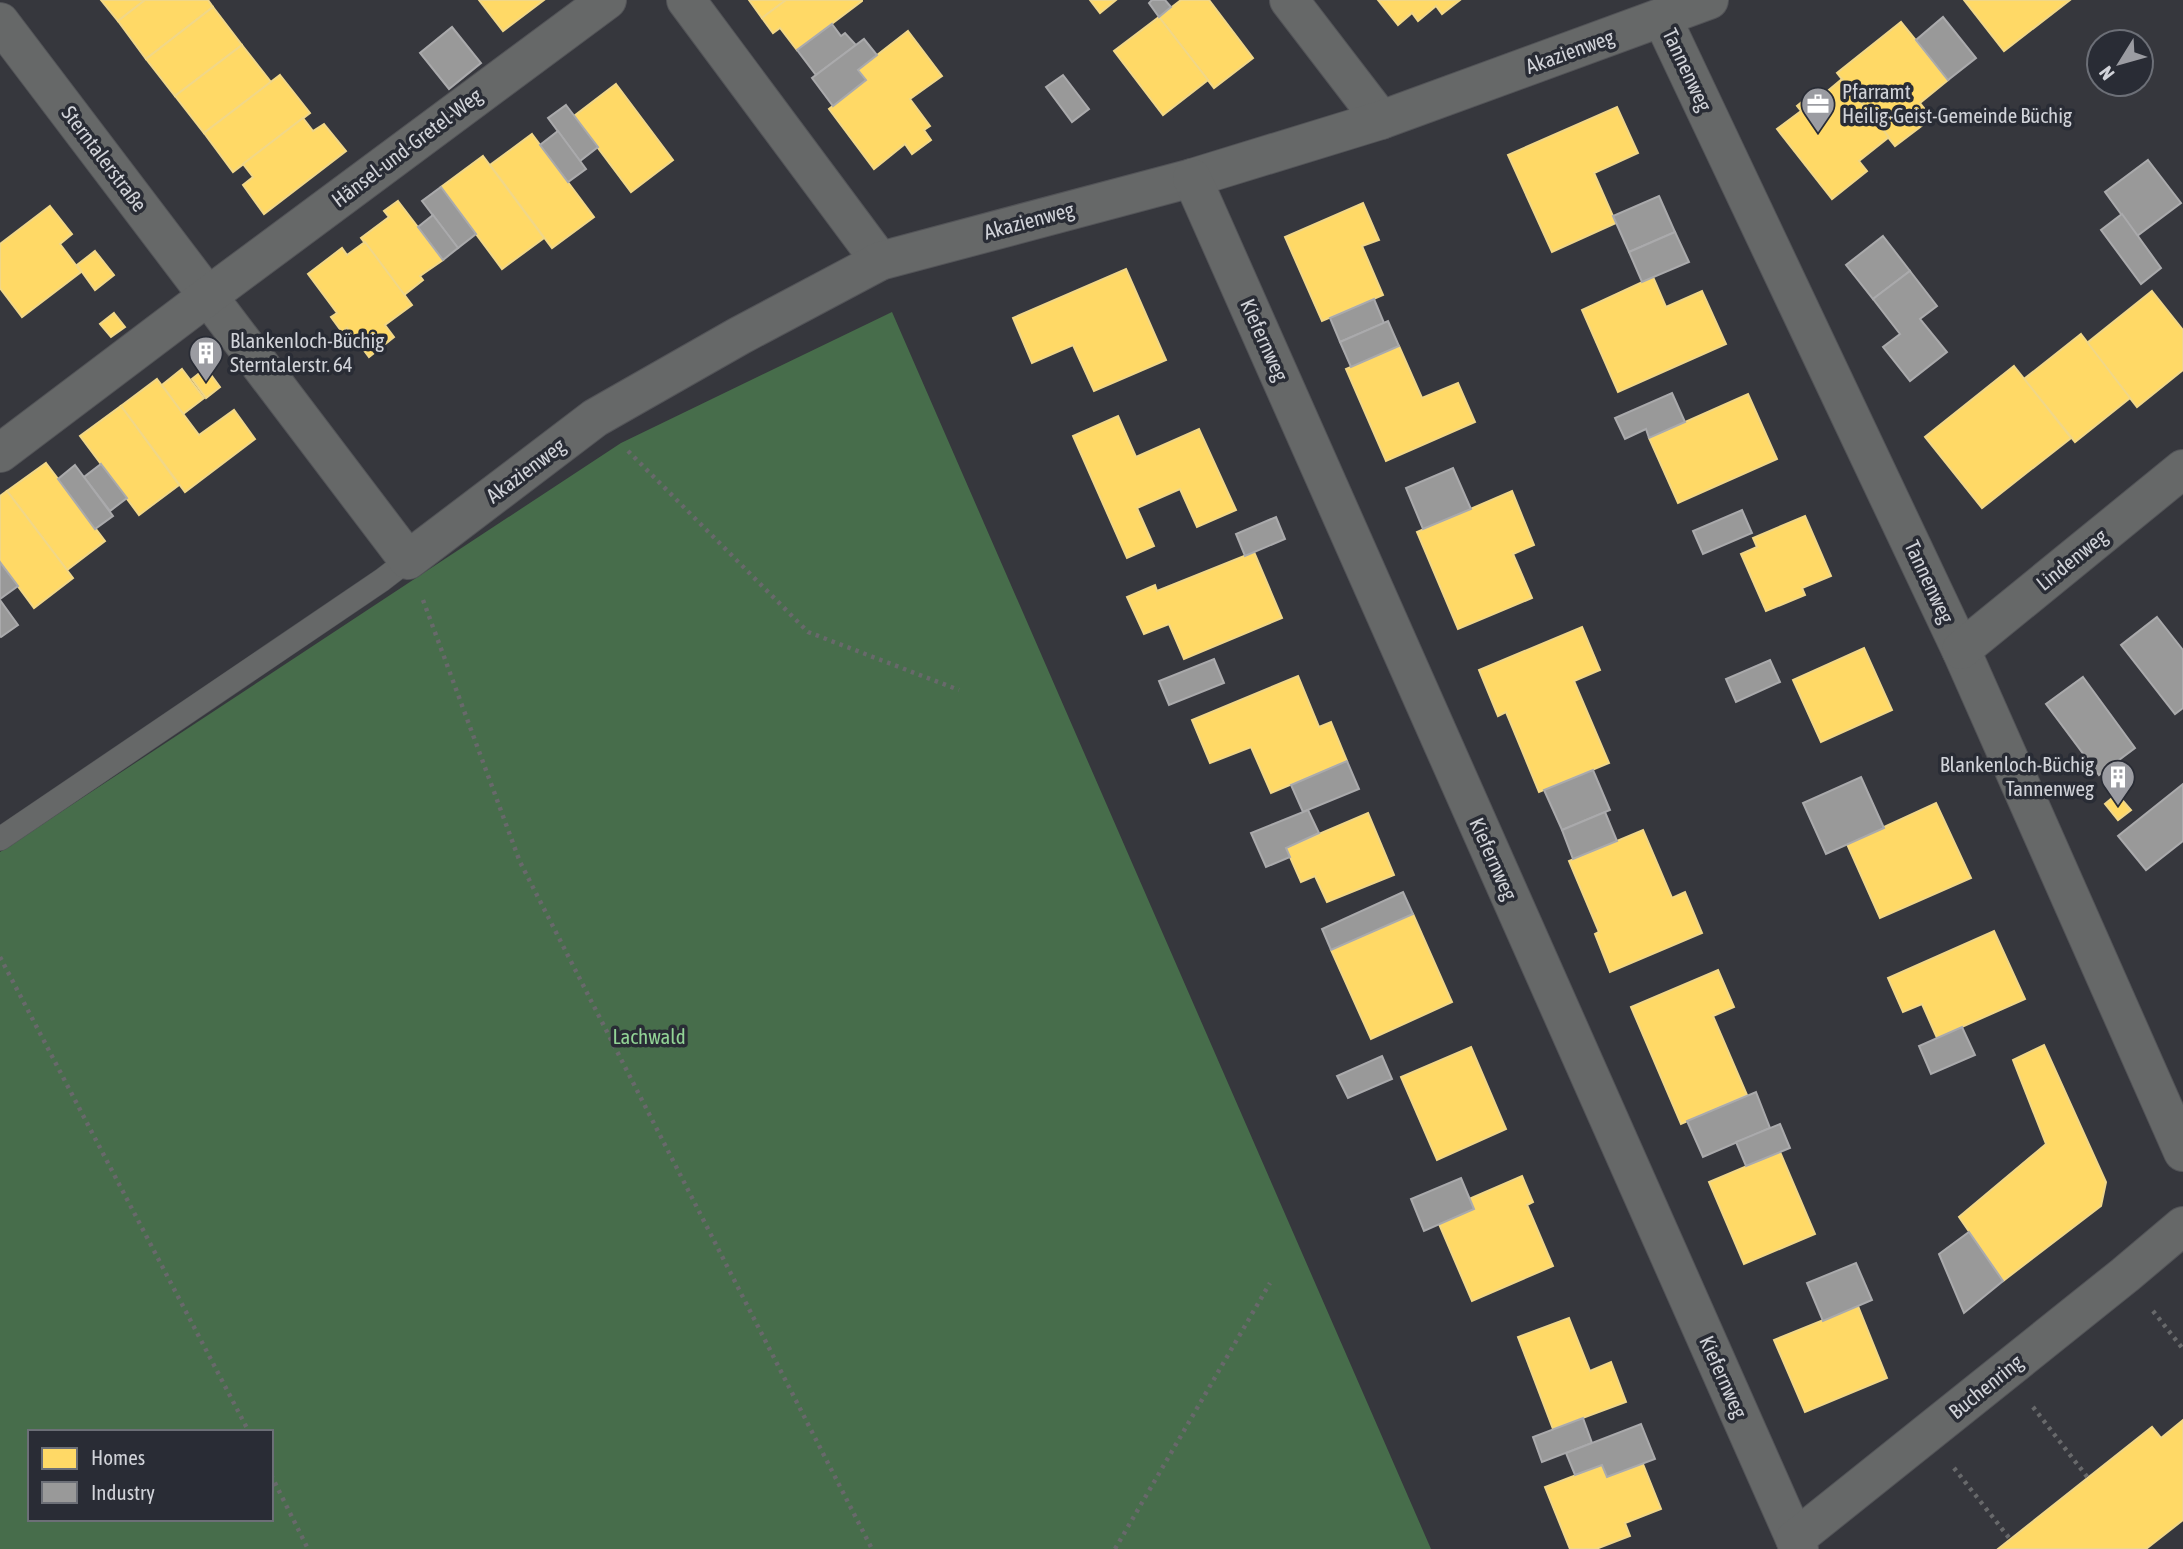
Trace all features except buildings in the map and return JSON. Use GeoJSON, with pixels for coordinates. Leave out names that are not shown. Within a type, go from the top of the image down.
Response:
{"type":"FeatureCollection","features":[{"type":"Feature","properties":{"kind":"street","name":"Hänsel-und-Gretel-Weg"},"geometry":{"type":"LineString","coordinates":[[208,296],[607,0]]}},
{"type":"Feature","properties":{"kind":"street"},"geometry":{"type":"LineString","coordinates":[[686,0],[880,261]]}},
{"type":"Feature","properties":{"kind":"street"},"geometry":{"type":"LineString","coordinates":[[1289,0],[1381,120]]}},
{"type":"Feature","properties":{"kind":"street","name":"Akazienweg"},"geometry":{"type":"LineString","coordinates":[[408,560],[595,418],[739,336],[880,261],[1192,178],[1381,120],[1709,0]]}},
{"type":"Feature","properties":{"kind":"street","name":"Tannenweg"},"geometry":{"type":"LineString","coordinates":[[1662,18],[1961,650],[2183,1152]]}},
{"type":"Feature","properties":{"kind":"street","name":"Sterntalerstraße"},"geometry":{"type":"LineString","coordinates":[[0,22],[408,560]]}},
{"type":"Feature","properties":{"kind":"street","name":"Kiefernweg"},"geometry":{"type":"LineString","coordinates":[[1192,178],[1797,1544]]}},
{"type":"Feature","properties":{"kind":"street"},"geometry":{"type":"LineString","coordinates":[[0,453],[208,296]]}},
{"type":"Feature","properties":{"kind":"street","name":"Lindenweg"},"geometry":{"type":"LineString","coordinates":[[1961,650],[2183,469]]}},
{"type":"Feature","properties":{"kind":"street","name":"Buchenring"},"geometry":{"type":"LineString","coordinates":[[1797,1544],[1927,1434],[2183,1226]]}},
{"type":"Feature","properties":{"kind":"lane"},"geometry":{"type":"LineString","coordinates":[[0,839],[408,560]]}},
{"type":"Feature","properties":{"kind":"path"},"geometry":{"type":"LineString","coordinates":[[595,418],[808,632],[959,690]]}},
{"type":"Feature","properties":{"kind":"path"},"geometry":{"type":"LineString","coordinates":[[408,560],[520,862],[872,1549]]}},
{"type":"Feature","properties":{"kind":"path"},"geometry":{"type":"LineString","coordinates":[[0,957],[248,1430]]}},
{"type":"Feature","properties":{"kind":"path"},"geometry":{"type":"LineString","coordinates":[[1115,1549],[1270,1283]]}},
{"type":"Feature","properties":{"kind":"path"},"geometry":{"type":"LineString","coordinates":[[2005,1371],[2088,1478]]}},
{"type":"Feature","properties":{"kind":"path"},"geometry":{"type":"LineString","coordinates":[[1927,1434],[2010,1539]]}},
{"type":"Feature","properties":{"kind":"path"},"geometry":{"type":"LineString","coordinates":[[273,1479],[308,1549]]}},
{"type":"Feature","properties":{"kind":"green space","name":"Lachwald"},"geometry":{"type":"Polygon","coordinates":[[[892,312],[1431,1549],[0,1549],[0,852],[621,443],[892,312]]]}},
{"type":"Feature","properties":{"kind":"place","name":"Pfarramt Heilig-Geist-Gemeinde Büchig"},"geometry":{"type":"Point","coordinates":[1818,134]}},
{"type":"Feature","properties":{"kind":"place","name":"Blankenloch-Büchig Sterntalerstr. 64"},"geometry":{"type":"Point","coordinates":[206,383]}},
{"type":"Feature","properties":{"kind":"place","name":"Blankenloch-Büchig Tannenweg"},"geometry":{"type":"Point","coordinates":[2118,807]}}]}
